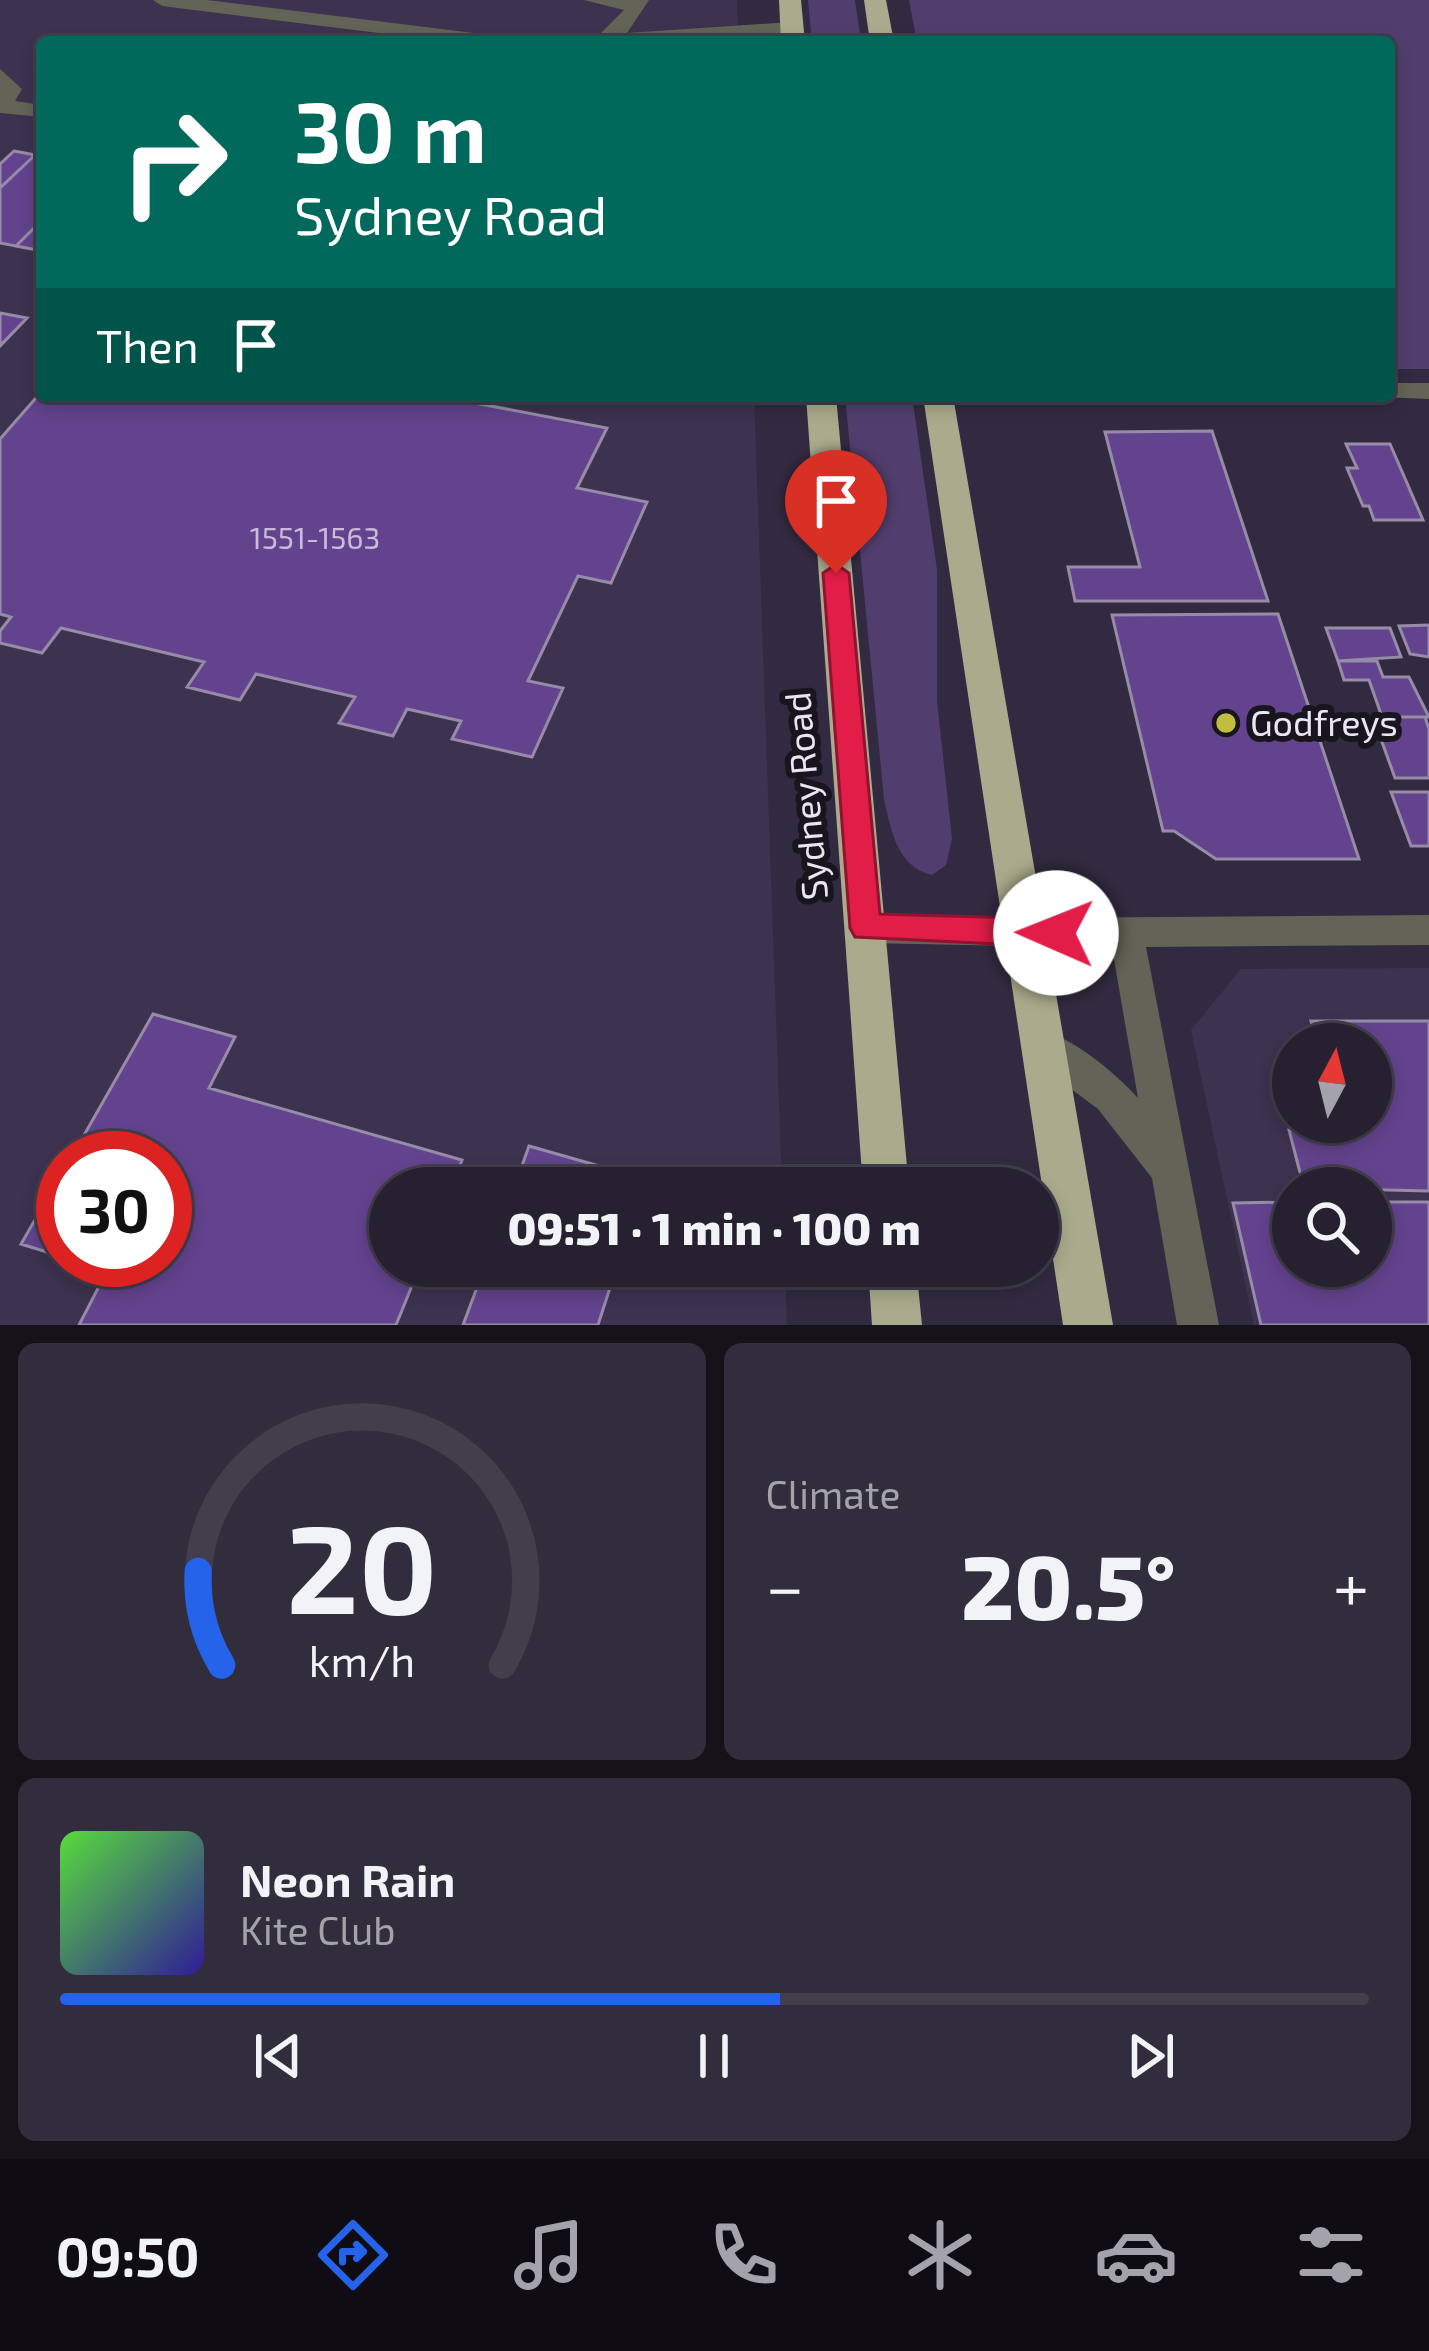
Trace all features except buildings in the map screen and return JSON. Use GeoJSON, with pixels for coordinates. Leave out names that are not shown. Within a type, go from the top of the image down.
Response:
{"type":"FeatureCollection","features":[{"type":"Feature","properties":{"kind":"highway"},"geometry":{"type":"LineString","coordinates":[[790,0],[792,35]]}},
{"type":"Feature","properties":{"kind":"highway"},"geometry":{"type":"LineString","coordinates":[[875,0],[880,36]]}},
{"type":"Feature","properties":{"kind":"highway","name":"Sydney Road"},"geometry":{"type":"LineString","coordinates":[[822,402],[884,1167]]}},
{"type":"Feature","properties":{"kind":"highway"},"geometry":{"type":"LineString","coordinates":[[939,402],[1088,1325]]}},
{"type":"Feature","properties":{"kind":"highway"},"geometry":{"type":"LineString","coordinates":[[894,1287],[897,1325]]}},
{"type":"Feature","properties":{"kind":"street"},"geometry":{"type":"LineString","coordinates":[[162,0],[241,4],[356,26],[445,36]]}},
{"type":"Feature","properties":{"kind":"street"},"geometry":{"type":"LineString","coordinates":[[356,26],[378,0]]}},
{"type":"Feature","properties":{"kind":"street"},"geometry":{"type":"LineString","coordinates":[[593,0],[639,3],[624,26],[610,36]]}},
{"type":"Feature","properties":{"kind":"street"},"geometry":{"type":"LineString","coordinates":[[760,36],[792,35]]}},
{"type":"Feature","properties":{"kind":"street"},"geometry":{"type":"LineString","coordinates":[[0,75],[12,88],[2,106],[36,110]]}},
{"type":"Feature","properties":{"kind":"street"},"geometry":{"type":"LineString","coordinates":[[1395,391],[1429,391]]}},
{"type":"Feature","properties":{"kind":"street"},"geometry":{"type":"LineString","coordinates":[[866,928],[1024,933],[1429,930]]}},
{"type":"Feature","properties":{"kind":"street"},"geometry":{"type":"LineString","coordinates":[[1126,933],[1156,1070],[1168,1178],[1198,1325]]}},
{"type":"Feature","properties":{"kind":"street"},"geometry":{"type":"LineString","coordinates":[[1044,1047],[1087,1071],[1114,1094],[1143,1131],[1168,1178]]}},
{"type":"Feature","properties":{"kind":"shaded area"},"geometry":{"type":"Polygon","coordinates":[[[0,0],[737,0],[738,36],[36,36],[36,402],[754,402],[781,1167],[369,1167],[369,1287],[786,1287],[787,1325],[0,1325],[0,0]]]}},
{"type":"Feature","properties":{"kind":"shaded area"},"geometry":{"type":"Polygon","coordinates":[[[808,0],[855,0],[860,36],[811,36],[808,0]]]}},
{"type":"Feature","properties":{"kind":"shaded area"},"geometry":{"type":"Polygon","coordinates":[[[909,0],[1429,0],[1429,369],[1395,369],[1395,36],[916,36],[909,0]]]}},
{"type":"Feature","properties":{"kind":"shaded area"},"geometry":{"type":"Polygon","coordinates":[[[846,402],[913,402],[937,570],[937,701],[952,839],[946,865],[932,875],[903,856],[884,799],[846,402]]]}},
{"type":"Feature","properties":{"kind":"shaded area"},"geometry":{"type":"Polygon","coordinates":[[[1429,968],[1429,1325],[1254,1325],[1191,1030],[1241,969],[1429,968]]]}},
{"type":"Feature","properties":{"kind":"place","name":"Godfreys"},"geometry":{"type":"Point","coordinates":[1226,723]}},
{"type":"Feature","properties":{"kind":"route"},"geometry":{"type":"LineString","coordinates":[[836,573],[866,928],[1056,933]]}}]}
